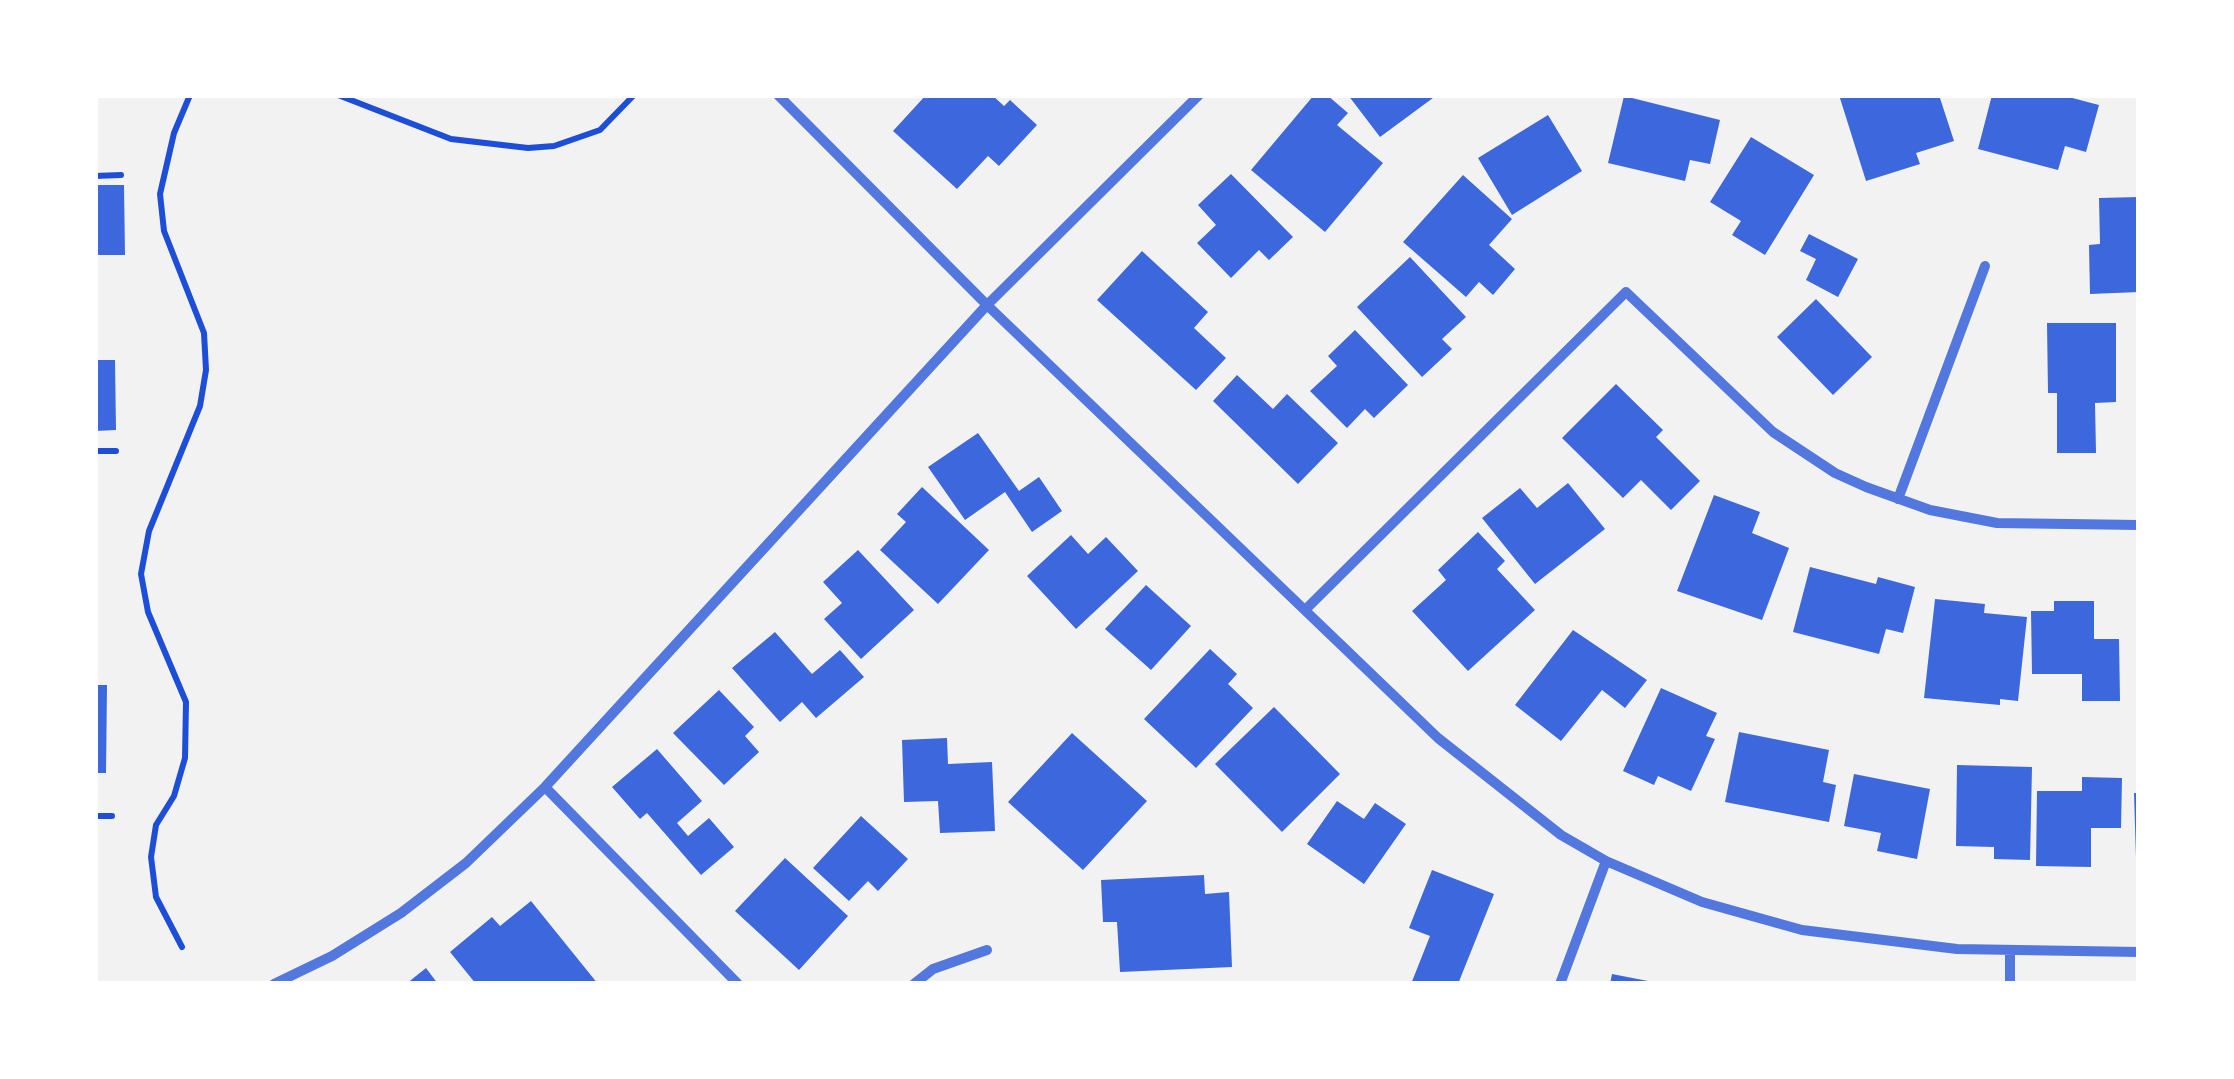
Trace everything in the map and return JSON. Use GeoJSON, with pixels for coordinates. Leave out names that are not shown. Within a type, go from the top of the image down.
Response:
{"type":"FeatureCollection","features":[{"type":"Feature","properties":{"kind":"street"},"geometry":{"type":"LineString","coordinates":[[778,95],[987,305],[1476,772],[1560,835],[1606,861],[1702,902],[1802,930],[2010,952],[2139,952]]}},
{"type":"Feature","properties":{"kind":"street"},"geometry":{"type":"LineString","coordinates":[[274,984],[332,956],[401,913],[466,863],[545,786],[987,305],[1199,95]]}},
{"type":"Feature","properties":{"kind":"street"},"geometry":{"type":"LineString","coordinates":[[1898,499],[1985,266]]}},
{"type":"Feature","properties":{"kind":"street"},"geometry":{"type":"LineString","coordinates":[[1306,609],[1626,292],[1791,446],[1835,473],[1898,499],[1997,524],[2139,526]]}},
{"type":"Feature","properties":{"kind":"street"},"geometry":{"type":"LineString","coordinates":[[545,786],[738,984]]}},
{"type":"Feature","properties":{"kind":"street"},"geometry":{"type":"LineString","coordinates":[[1560,984],[1606,861]]}},
{"type":"Feature","properties":{"kind":"street"},"geometry":{"type":"LineString","coordinates":[[914,984],[933,969],[987,950]]}},
{"type":"Feature","properties":{"kind":"street"},"geometry":{"type":"LineString","coordinates":[[2010,952],[2010,984]]}},
{"type":"Feature","properties":{"kind":"path"},"geometry":{"type":"LineString","coordinates":[[182,948],[156,896],[151,857],[156,824],[174,796],[185,758],[186,702],[148,612],[142,574],[150,531],[200,406],[206,370],[204,333],[164,231],[160,194],[174,133],[190,95]]}},
{"type":"Feature","properties":{"kind":"path"},"geometry":{"type":"LineString","coordinates":[[338,95],[451,139],[528,148],[566,142],[600,130],[634,95]]}},
{"type":"Feature","properties":{"kind":"path"},"geometry":{"type":"LineString","coordinates":[[95,176],[122,176]]}},
{"type":"Feature","properties":{"kind":"path"},"geometry":{"type":"LineString","coordinates":[[95,451],[116,451]]}},
{"type":"Feature","properties":{"kind":"path"},"geometry":{"type":"LineString","coordinates":[[95,518],[95,538]]}},
{"type":"Feature","properties":{"kind":"path"},"geometry":{"type":"LineString","coordinates":[[95,816],[112,816]]}},
{"type":"Feature","properties":{"kind":"building"},"geometry":{"type":"Polygon","coordinates":[[[926,95],[992,95],[1004,106],[1010,100],[1037,125],[999,166],[988,156],[957,189],[893,131],[926,95]]]}},
{"type":"Feature","properties":{"kind":"building"},"geometry":{"type":"Polygon","coordinates":[[[1314,95],[1327,95],[1348,113],[1337,125],[1383,163],[1325,232],[1251,170],[1314,95]]]}},
{"type":"Feature","properties":{"kind":"building"},"geometry":{"type":"Polygon","coordinates":[[[1348,95],[1437,95],[1380,137],[1348,95]]]}},
{"type":"Feature","properties":{"kind":"building"},"geometry":{"type":"Polygon","coordinates":[[[1839,95],[1939,95],[1954,141],[1916,153],[1920,164],[1866,181],[1839,95]]]}},
{"type":"Feature","properties":{"kind":"building"},"geometry":{"type":"Polygon","coordinates":[[[1992,95],[2061,95],[2099,105],[2086,152],[2065,146],[2058,170],[1978,149],[1992,95]]]}},
{"type":"Feature","properties":{"kind":"building"},"geometry":{"type":"Polygon","coordinates":[[[1624,96],[1720,120],[1710,164],[1690,160],[1685,181],[1608,163],[1624,96]]]}},
{"type":"Feature","properties":{"kind":"building"},"geometry":{"type":"Polygon","coordinates":[[[1548,115],[1582,171],[1512,215],[1478,158],[1548,115]]]}},
{"type":"Feature","properties":{"kind":"building"},"geometry":{"type":"Polygon","coordinates":[[[1751,137],[1814,175],[1765,255],[1732,235],[1741,221],[1710,202],[1751,137]]]}},
{"type":"Feature","properties":{"kind":"building"},"geometry":{"type":"Polygon","coordinates":[[[1231,174],[1293,237],[1269,260],[1259,250],[1231,278],[1197,243],[1216,225],[1198,205],[1231,174]]]}},
{"type":"Feature","properties":{"kind":"building"},"geometry":{"type":"Polygon","coordinates":[[[1463,175],[1512,219],[1489,245],[1515,269],[1493,295],[1479,282],[1466,297],[1403,242],[1463,175]]]}},
{"type":"Feature","properties":{"kind":"building"},"geometry":{"type":"Polygon","coordinates":[[[95,185],[124,185],[125,255],[95,255],[95,185]]]}},
{"type":"Feature","properties":{"kind":"building"},"geometry":{"type":"Polygon","coordinates":[[[2139,197],[2139,292],[2090,294],[2089,245],[2100,244],[2099,198],[2139,197]]]}},
{"type":"Feature","properties":{"kind":"building"},"geometry":{"type":"Polygon","coordinates":[[[1809,234],[1858,259],[1838,297],[1806,280],[1816,259],[1800,251],[1809,234]]]}},
{"type":"Feature","properties":{"kind":"building"},"geometry":{"type":"Polygon","coordinates":[[[1142,251],[1208,312],[1194,328],[1226,358],[1196,390],[1097,300],[1142,251]]]}},
{"type":"Feature","properties":{"kind":"building"},"geometry":{"type":"Polygon","coordinates":[[[1410,257],[1466,317],[1442,339],[1452,349],[1422,377],[1357,307],[1410,257]]]}},
{"type":"Feature","properties":{"kind":"building"},"geometry":{"type":"Polygon","coordinates":[[[1816,299],[1872,357],[1833,395],[1777,337],[1816,299]]]}},
{"type":"Feature","properties":{"kind":"building"},"geometry":{"type":"Polygon","coordinates":[[[2047,323],[2116,323],[2116,402],[2095,403],[2096,453],[2057,453],[2057,393],[2048,393],[2047,323]]]}},
{"type":"Feature","properties":{"kind":"building"},"geometry":{"type":"Polygon","coordinates":[[[1355,330],[1408,385],[1374,418],[1365,409],[1347,428],[1310,391],[1337,366],[1328,356],[1355,330]]]}},
{"type":"Feature","properties":{"kind":"building"},"geometry":{"type":"Polygon","coordinates":[[[95,360],[115,360],[116,430],[95,431],[95,360]]]}},
{"type":"Feature","properties":{"kind":"building"},"geometry":{"type":"Polygon","coordinates":[[[1237,375],[1273,409],[1287,394],[1338,443],[1298,484],[1213,401],[1237,375]]]}},
{"type":"Feature","properties":{"kind":"building"},"geometry":{"type":"Polygon","coordinates":[[[1616,384],[1663,430],[1656,437],[1700,481],[1671,510],[1641,480],[1623,498],[1562,438],[1616,384]]]}},
{"type":"Feature","properties":{"kind":"building"},"geometry":{"type":"Polygon","coordinates":[[[978,433],[1019,491],[1039,477],[1062,511],[1032,532],[1005,492],[965,520],[928,467],[978,433]]]}},
{"type":"Feature","properties":{"kind":"building"},"geometry":{"type":"Polygon","coordinates":[[[1568,483],[1605,529],[1535,584],[1482,518],[1520,488],[1537,508],[1568,483]]]}},
{"type":"Feature","properties":{"kind":"building"},"geometry":{"type":"Polygon","coordinates":[[[922,487],[989,550],[938,604],[880,550],[906,522],[897,514],[922,487]]]}},
{"type":"Feature","properties":{"kind":"building"},"geometry":{"type":"Polygon","coordinates":[[[1714,495],[1760,512],[1752,533],[1789,548],[1762,620],[1677,591],[1714,495]]]}},
{"type":"Feature","properties":{"kind":"building"},"geometry":{"type":"Polygon","coordinates":[[[1478,532],[1505,561],[1497,569],[1535,610],[1468,671],[1412,611],[1446,580],[1438,570],[1478,532]]]}},
{"type":"Feature","properties":{"kind":"building"},"geometry":{"type":"Polygon","coordinates":[[[1071,535],[1088,554],[1106,537],[1138,571],[1076,629],[1027,576],[1071,535]]]}},
{"type":"Feature","properties":{"kind":"building"},"geometry":{"type":"Polygon","coordinates":[[[858,550],[914,610],[861,659],[824,619],[842,603],[823,582],[858,550]]]}},
{"type":"Feature","properties":{"kind":"building"},"geometry":{"type":"Polygon","coordinates":[[[1810,567],[1876,584],[1878,577],[1915,587],[1903,633],[1886,629],[1879,654],[1793,632],[1810,567]]]}},
{"type":"Feature","properties":{"kind":"building"},"geometry":{"type":"Polygon","coordinates":[[[1146,585],[1191,626],[1151,670],[1105,629],[1146,585]]]}},
{"type":"Feature","properties":{"kind":"building"},"geometry":{"type":"Polygon","coordinates":[[[1935,599],[1985,604],[1984,613],[2027,617],[2018,701],[2000,699],[2000,705],[1924,698],[1935,599]]]}},
{"type":"Feature","properties":{"kind":"building"},"geometry":{"type":"Polygon","coordinates":[[[2054,601],[2094,601],[2094,639],[2119,639],[2120,701],[2082,701],[2082,674],[2032,674],[2031,611],[2054,611],[2054,601]]]}},
{"type":"Feature","properties":{"kind":"building"},"geometry":{"type":"Polygon","coordinates":[[[1573,630],[1647,680],[1625,708],[1602,690],[1561,741],[1515,705],[1573,630]]]}},
{"type":"Feature","properties":{"kind":"building"},"geometry":{"type":"Polygon","coordinates":[[[775,632],[812,674],[840,650],[864,677],[816,718],[802,702],[780,722],[732,668],[775,632]]]}},
{"type":"Feature","properties":{"kind":"building"},"geometry":{"type":"Polygon","coordinates":[[[1210,649],[1237,674],[1228,684],[1253,708],[1196,768],[1144,719],[1210,649]]]}},
{"type":"Feature","properties":{"kind":"building"},"geometry":{"type":"Polygon","coordinates":[[[95,685],[107,685],[106,773],[95,773],[95,685]]]}},
{"type":"Feature","properties":{"kind":"building"},"geometry":{"type":"Polygon","coordinates":[[[1661,688],[1717,713],[1706,736],[1715,739],[1691,791],[1658,776],[1654,785],[1623,771],[1661,688]]]}},
{"type":"Feature","properties":{"kind":"building"},"geometry":{"type":"Polygon","coordinates":[[[719,690],[754,727],[745,736],[759,752],[724,785],[673,733],[719,690]]]}},
{"type":"Feature","properties":{"kind":"building"},"geometry":{"type":"Polygon","coordinates":[[[1274,707],[1340,774],[1282,832],[1215,764],[1274,707]]]}},
{"type":"Feature","properties":{"kind":"building"},"geometry":{"type":"Polygon","coordinates":[[[1739,732],[1829,750],[1823,782],[1836,785],[1829,822],[1725,802],[1739,732]]]}},
{"type":"Feature","properties":{"kind":"building"},"geometry":{"type":"Polygon","coordinates":[[[1072,733],[1147,801],[1083,870],[1008,802],[1072,733]]]}},
{"type":"Feature","properties":{"kind":"building"},"geometry":{"type":"Polygon","coordinates":[[[947,738],[948,764],[992,762],[995,831],[940,833],[938,801],[904,802],[902,740],[947,738]]]}},
{"type":"Feature","properties":{"kind":"building"},"geometry":{"type":"Polygon","coordinates":[[[657,749],[702,801],[677,823],[688,836],[709,818],[734,847],[701,875],[647,813],[640,819],[612,787],[657,749]]]}},
{"type":"Feature","properties":{"kind":"building"},"geometry":{"type":"Polygon","coordinates":[[[1957,765],[2032,767],[2030,860],[1994,859],[1994,847],[1956,846],[1957,765]]]}},
{"type":"Feature","properties":{"kind":"building"},"geometry":{"type":"Polygon","coordinates":[[[1854,774],[1930,789],[1917,859],[1877,851],[1881,833],[1844,826],[1854,774]]]}},
{"type":"Feature","properties":{"kind":"building"},"geometry":{"type":"Polygon","coordinates":[[[2082,777],[2122,778],[2121,828],[2091,828],[2091,867],[2036,866],[2037,791],[2082,791],[2082,777]]]}},
{"type":"Feature","properties":{"kind":"building"},"geometry":{"type":"Polygon","coordinates":[[[2134,793],[2139,793],[2139,858],[2136,858],[2134,793]]]}},
{"type":"Feature","properties":{"kind":"building"},"geometry":{"type":"Polygon","coordinates":[[[1337,801],[1364,819],[1375,803],[1406,824],[1364,884],[1307,844],[1337,801]]]}},
{"type":"Feature","properties":{"kind":"building"},"geometry":{"type":"Polygon","coordinates":[[[861,816],[908,859],[878,891],[868,881],[849,901],[813,868],[861,816]]]}},
{"type":"Feature","properties":{"kind":"building"},"geometry":{"type":"Polygon","coordinates":[[[785,858],[848,916],[799,970],[735,911],[785,858]]]}},
{"type":"Feature","properties":{"kind":"building"},"geometry":{"type":"Polygon","coordinates":[[[1432,870],[1494,894],[1458,984],[1411,984],[1430,936],[1409,928],[1432,870]]]}},
{"type":"Feature","properties":{"kind":"building"},"geometry":{"type":"Polygon","coordinates":[[[1204,875],[1205,894],[1229,892],[1232,967],[1120,972],[1117,922],[1103,922],[1101,880],[1204,875]]]}},
{"type":"Feature","properties":{"kind":"building"},"geometry":{"type":"Polygon","coordinates":[[[531,901],[598,984],[476,984],[450,952],[492,917],[500,926],[531,901]]]}},
{"type":"Feature","properties":{"kind":"building"},"geometry":{"type":"Polygon","coordinates":[[[426,968],[438,984],[406,984],[426,968]]]}},
{"type":"Feature","properties":{"kind":"building"},"geometry":{"type":"Polygon","coordinates":[[[1612,974],[1653,982],[1653,984],[1610,984],[1612,974]]]}}]}
